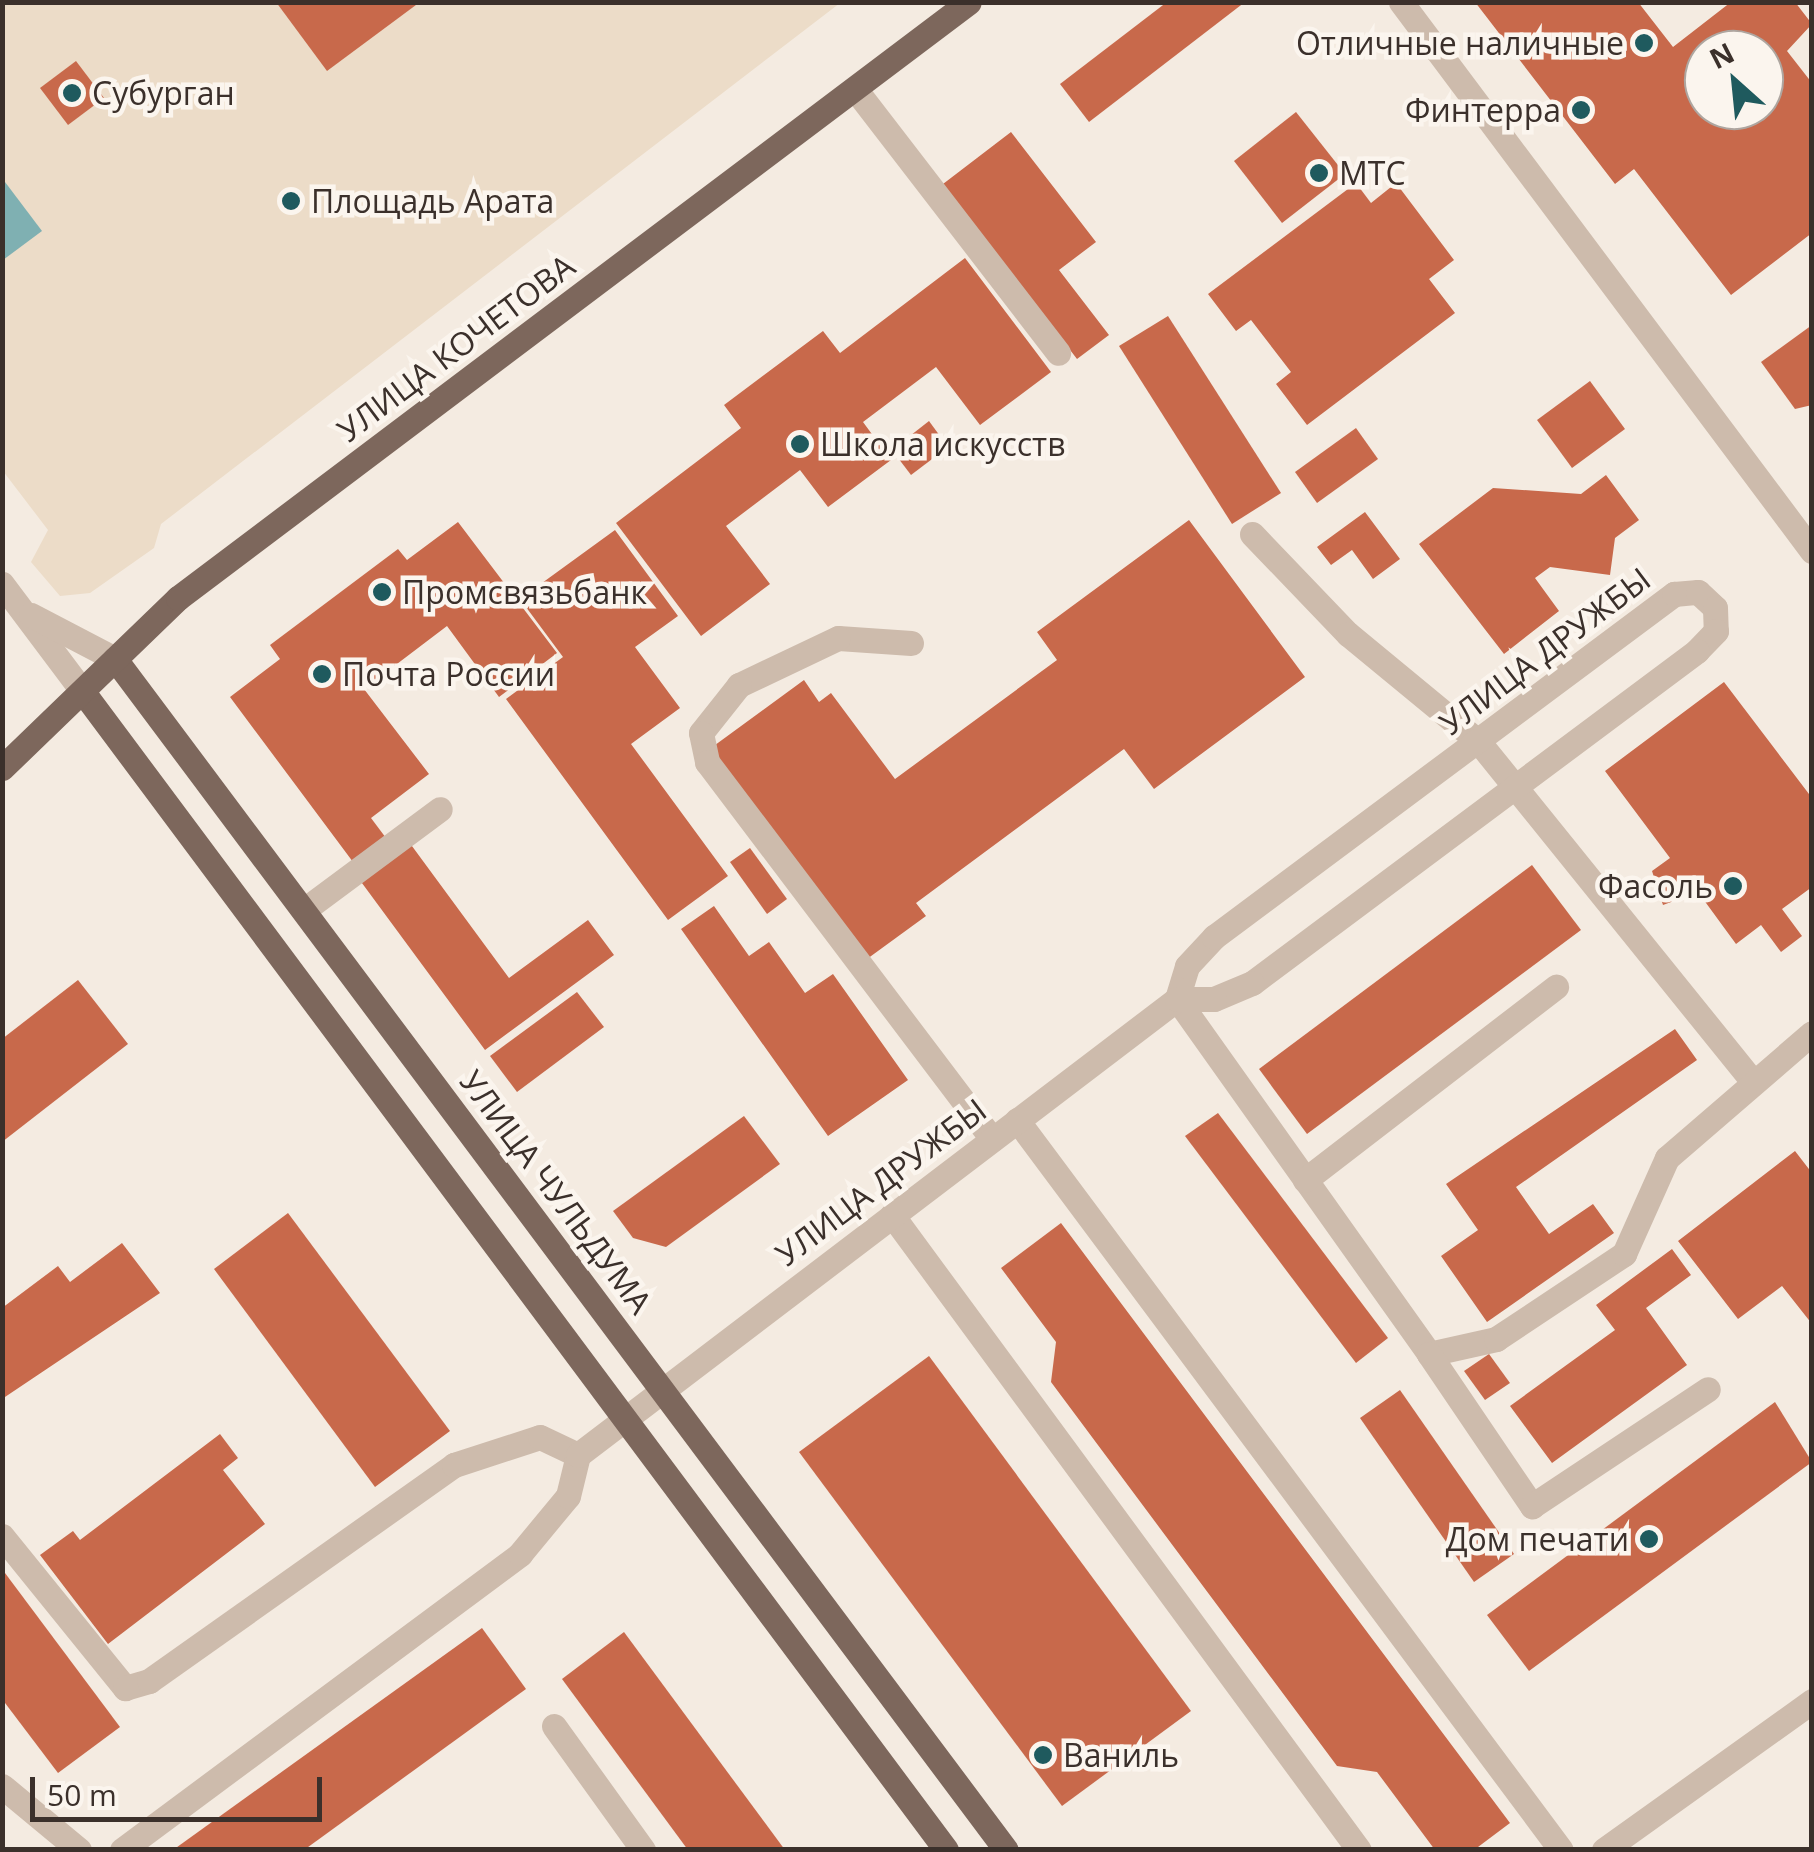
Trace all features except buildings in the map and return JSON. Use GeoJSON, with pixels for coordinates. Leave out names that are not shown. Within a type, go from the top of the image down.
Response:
{"type":"FeatureCollection","features":[{"type":"Feature","properties":{"kind":"main road","name":"УЛИЦА КОЧЕТОВА"},"geometry":{"type":"LineString","coordinates":[[2,768],[178,598],[970,2]]}},
{"type":"Feature","properties":{"kind":"main road","name":"УЛИЦА ЧУЛЬДУМА"},"geometry":{"type":"LineString","coordinates":[[115,659],[1006,1850]]}},
{"type":"Feature","properties":{"kind":"main road","name":"УЛИЦА ЧУЛЬДУМА"},"geometry":{"type":"LineString","coordinates":[[83,692],[946,1850]]}},
{"type":"Feature","properties":{"kind":"street"},"geometry":{"type":"LineString","coordinates":[[1400,2],[1812,551]]}},
{"type":"Feature","properties":{"kind":"street"},"geometry":{"type":"LineString","coordinates":[[855,88],[1058,353]]}},
{"type":"Feature","properties":{"kind":"street"},"geometry":{"type":"LineString","coordinates":[[1252,534],[1372,656],[1478,741],[1750,1078]]}},
{"type":"Feature","properties":{"kind":"street","name":"УЛИЦА ЧУЛЬДУМА"},"geometry":{"type":"LineString","coordinates":[[2,584],[83,692]]}},
{"type":"Feature","properties":{"kind":"street","name":"УЛИЦА ДРУЖБЫ"},"geometry":{"type":"LineString","coordinates":[[578,1455],[1177,999],[1187,966],[1214,937],[1674,594],[1698,592],[1716,608],[1716,630],[1696,652],[1252,983],[1214,999],[1177,999]]}},
{"type":"Feature","properties":{"kind":"street","name":"УЛИЦА ЧУЛЬДУМА"},"geometry":{"type":"LineString","coordinates":[[22,610],[115,659]]}},
{"type":"Feature","properties":{"kind":"street"},"geometry":{"type":"LineString","coordinates":[[910,643],[838,638],[738,685],[701,733],[707,762],[992,1140]]}},
{"type":"Feature","properties":{"kind":"street"},"geometry":{"type":"LineString","coordinates":[[304,910],[440,809]]}},
{"type":"Feature","properties":{"kind":"street"},"geometry":{"type":"LineString","coordinates":[[1305,1180],[1556,987]]}},
{"type":"Feature","properties":{"kind":"street"},"geometry":{"type":"LineString","coordinates":[[1177,999],[1532,1506],[1708,1389]]}},
{"type":"Feature","properties":{"kind":"street"},"geometry":{"type":"LineString","coordinates":[[1428,1354],[1496,1339],[1624,1254],[1668,1158],[1750,1078],[1812,1033]]}},
{"type":"Feature","properties":{"kind":"street"},"geometry":{"type":"LineString","coordinates":[[1017,1120],[1562,1850]]}},
{"type":"Feature","properties":{"kind":"street"},"geometry":{"type":"LineString","coordinates":[[892,1215],[1359,1850]]}},
{"type":"Feature","properties":{"kind":"street"},"geometry":{"type":"LineString","coordinates":[[2,1536],[125,1688],[149,1681],[454,1465],[540,1437],[578,1455],[568,1496],[520,1554],[122,1850]]}},
{"type":"Feature","properties":{"kind":"street"},"geometry":{"type":"LineString","coordinates":[[1604,1850],[1812,1701]]}},
{"type":"Feature","properties":{"kind":"street"},"geometry":{"type":"LineString","coordinates":[[554,1726],[643,1850]]}},
{"type":"Feature","properties":{"kind":"street"},"geometry":{"type":"LineString","coordinates":[[2,1786],[79,1850]]}},
{"type":"Feature","properties":{"kind":"shaded area","name":"Площадь Арата"},"geometry":{"type":"Polygon","coordinates":[[[3,3],[840,3],[161,524],[154,548],[90,593],[60,596],[31,562],[48,530],[3,471],[3,3]]]}},
{"type":"Feature","properties":{"kind":"water"},"geometry":{"type":"Polygon","coordinates":[[[2,178],[42,231],[3,260],[2,260],[2,178]]]}},
{"type":"Feature","properties":{"kind":"place","name":"Отличные наличные"},"geometry":{"type":"Point","coordinates":[1644,43]}},
{"type":"Feature","properties":{"kind":"place","name":"Субурган"},"geometry":{"type":"Point","coordinates":[72,93]}},
{"type":"Feature","properties":{"kind":"place","name":"Финтерра"},"geometry":{"type":"Point","coordinates":[1581,110]}},
{"type":"Feature","properties":{"kind":"place","name":"МТС"},"geometry":{"type":"Point","coordinates":[1319,173]}},
{"type":"Feature","properties":{"kind":"place","name":"Площадь Арата"},"geometry":{"type":"Point","coordinates":[291,201]}},
{"type":"Feature","properties":{"kind":"place","name":"Школа искусств"},"geometry":{"type":"Point","coordinates":[800,444]}},
{"type":"Feature","properties":{"kind":"place","name":"Промсвязьбанк"},"geometry":{"type":"Point","coordinates":[382,592]}},
{"type":"Feature","properties":{"kind":"place","name":"Почта России"},"geometry":{"type":"Point","coordinates":[322,674]}},
{"type":"Feature","properties":{"kind":"place","name":"Фасоль"},"geometry":{"type":"Point","coordinates":[1733,886]}},
{"type":"Feature","properties":{"kind":"place","name":"Дом печати"},"geometry":{"type":"Point","coordinates":[1649,1539]}},
{"type":"Feature","properties":{"kind":"place","name":"Ваниль"},"geometry":{"type":"Point","coordinates":[1043,1755]}}]}
